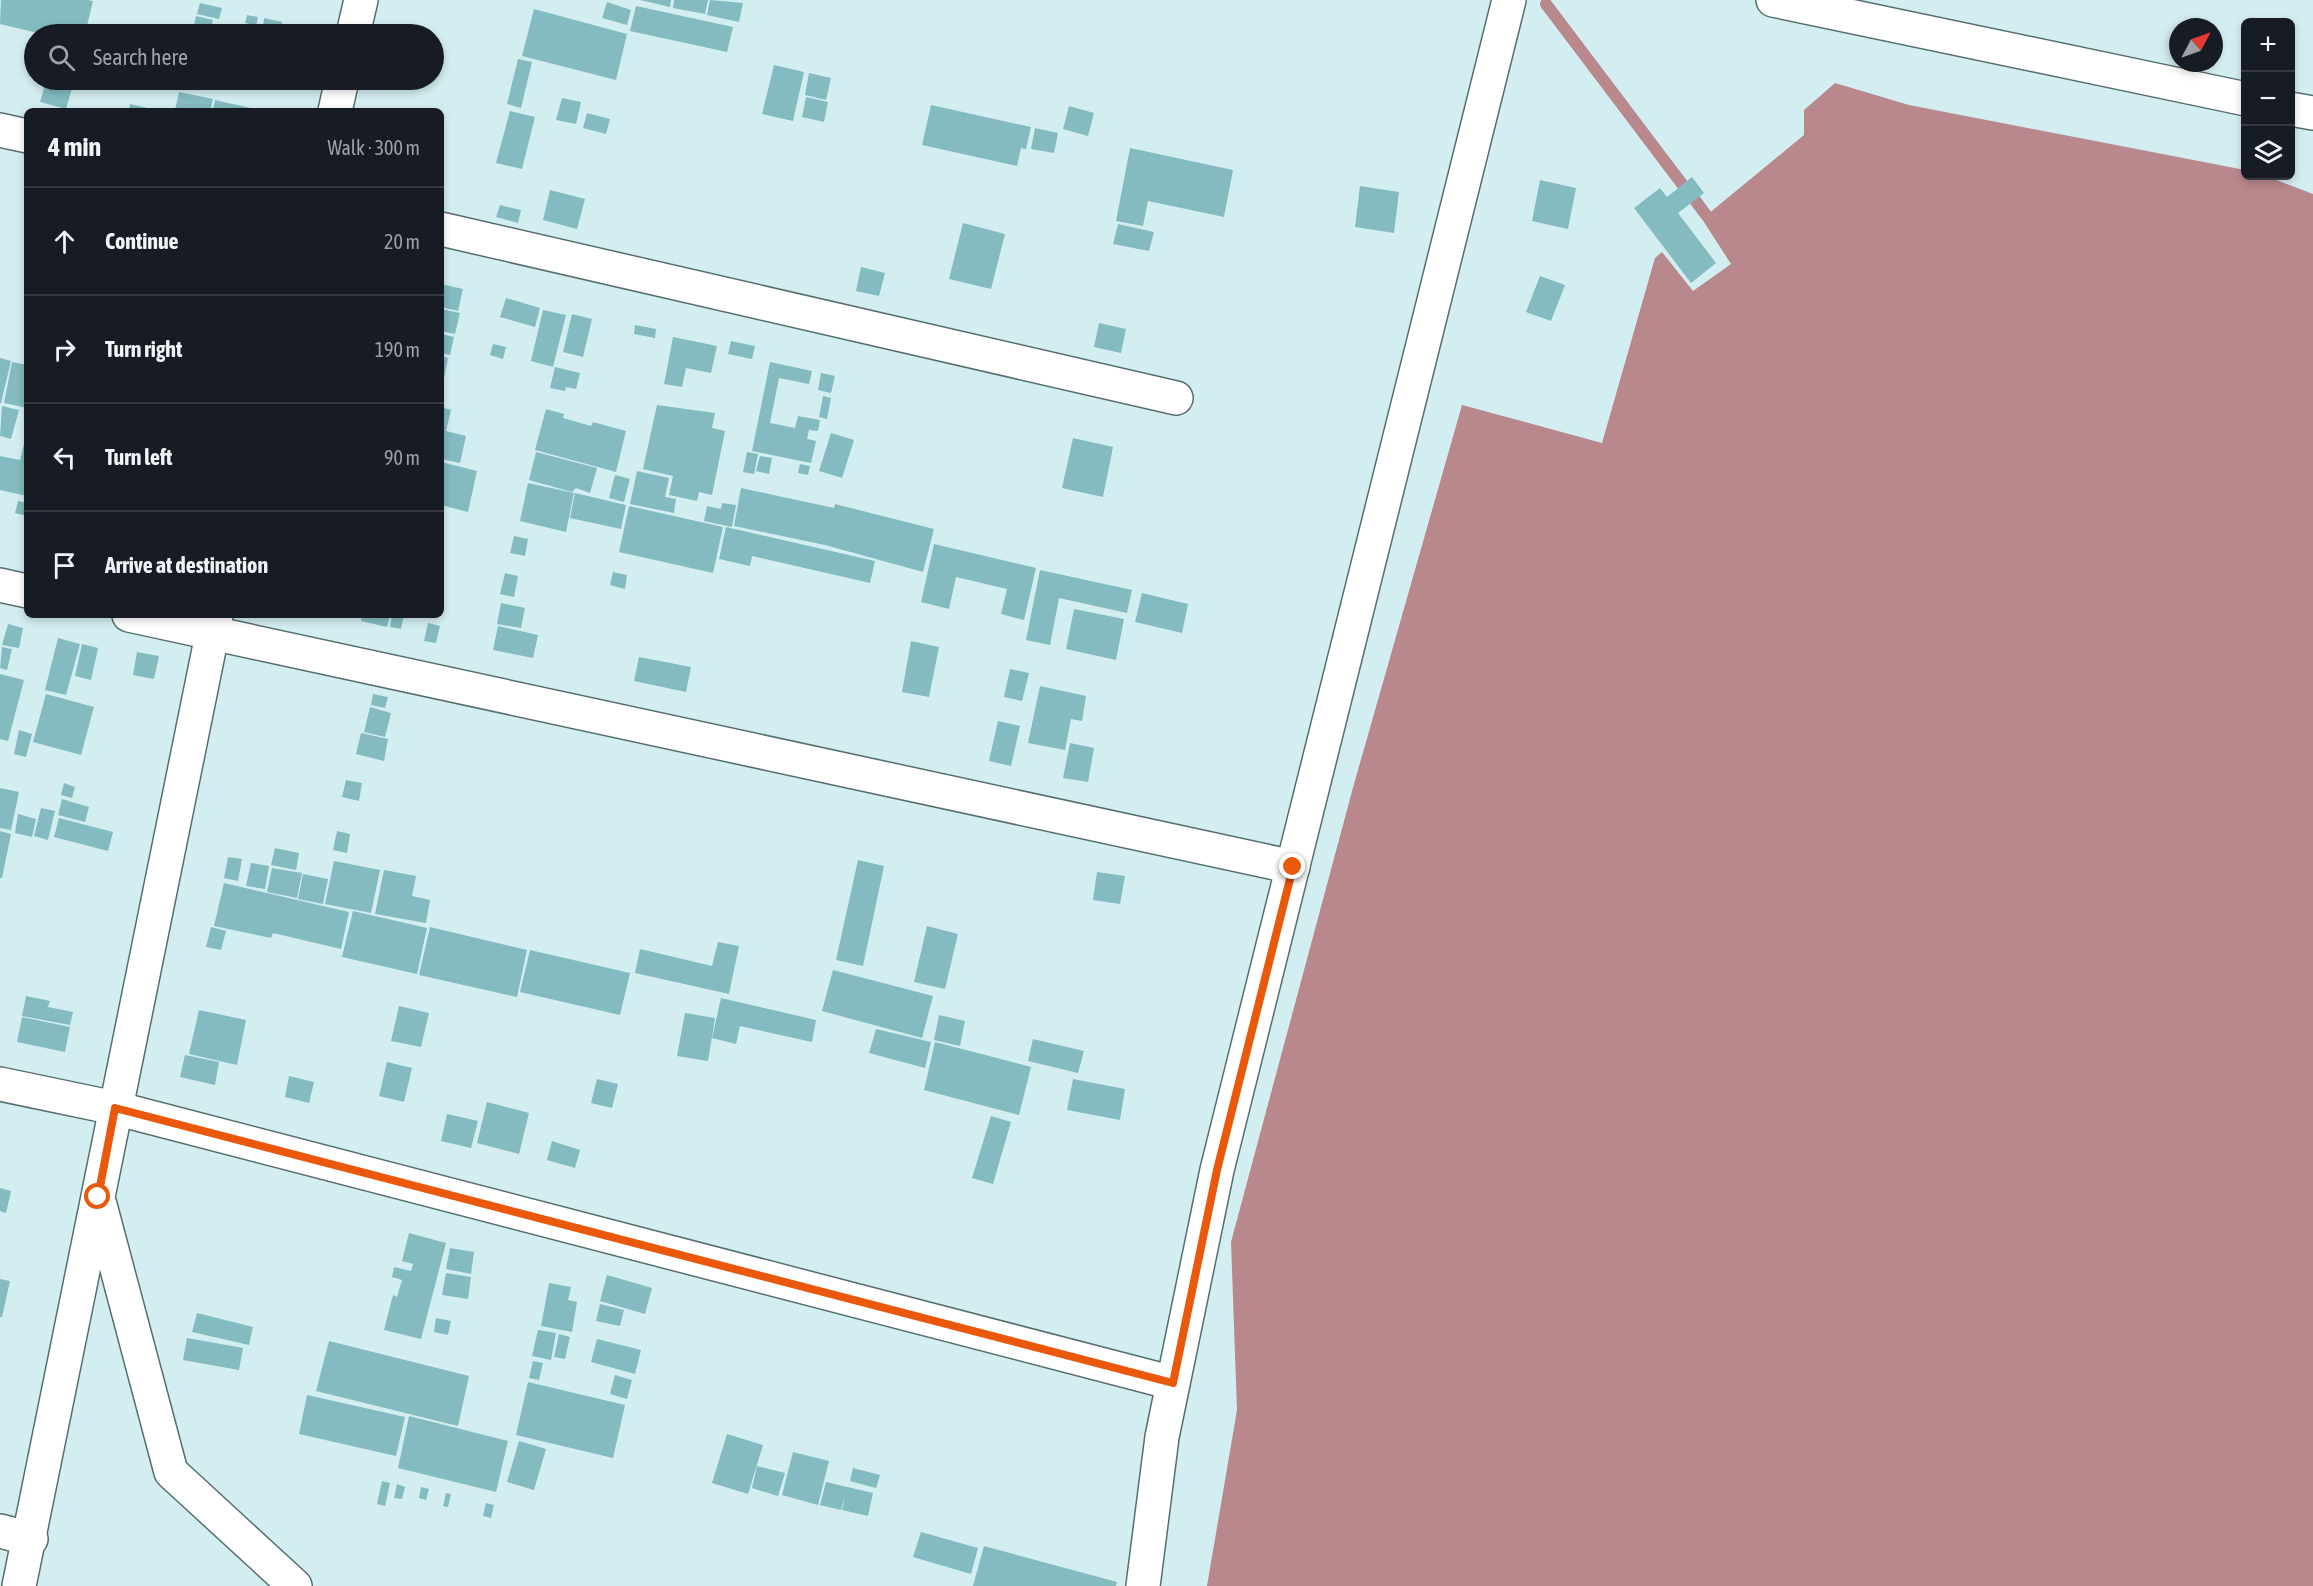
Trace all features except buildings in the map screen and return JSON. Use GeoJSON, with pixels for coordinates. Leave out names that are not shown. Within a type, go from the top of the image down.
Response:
{"type":"FeatureCollection","features":[{"type":"Feature","properties":{"kind":"street"},"geometry":{"type":"LineString","coordinates":[[355,24],[361,0]]}},
{"type":"Feature","properties":{"kind":"street"},"geometry":{"type":"LineString","coordinates":[[1143,1586],[1162,1437],[1217,1170],[1509,0]]}},
{"type":"Feature","properties":{"kind":"street"},"geometry":{"type":"LineString","coordinates":[[1773,0],[2241,98]]}},
{"type":"Feature","properties":{"kind":"street"},"geometry":{"type":"LineString","coordinates":[[336,108],[340,90]]}},
{"type":"Feature","properties":{"kind":"street"},"geometry":{"type":"LineString","coordinates":[[2295,110],[2313,113]]}},
{"type":"Feature","properties":{"kind":"street"},"geometry":{"type":"LineString","coordinates":[[0,130],[24,135]]}},
{"type":"Feature","properties":{"kind":"street"},"geometry":{"type":"LineString","coordinates":[[444,231],[1176,398]]}},
{"type":"Feature","properties":{"kind":"street"},"geometry":{"type":"LineString","coordinates":[[0,585],[24,590]]}},
{"type":"Feature","properties":{"kind":"street"},"geometry":{"type":"LineString","coordinates":[[154,618],[213,625],[1293,867]]}},
{"type":"Feature","properties":{"kind":"street"},"geometry":{"type":"LineString","coordinates":[[19,1586],[15,1535],[98,1197],[213,625]]}},
{"type":"Feature","properties":{"kind":"street"},"geometry":{"type":"LineString","coordinates":[[0,1083],[115,1108],[1173,1383]]}},
{"type":"Feature","properties":{"kind":"street"},"geometry":{"type":"LineString","coordinates":[[98,1197],[171,1472],[295,1586]]}},
{"type":"Feature","properties":{"kind":"shaded area"},"geometry":{"type":"Polygon","coordinates":[[[1835,83],[1909,105],[2241,169],[2241,180],[2276,180],[2313,194],[2313,1586],[1207,1586],[1237,1410],[1231,1242],[1354,784],[1462,405],[1602,443],[1655,258],[1662,252],[1693,291],[1731,264],[1702,219],[1804,135],[1804,110],[1835,83]]]}},
{"type":"Feature","properties":{"kind":"waterway"},"geometry":{"type":"LineString","coordinates":[[1546,4],[1682,184]]}},
{"type":"Feature","properties":{"kind":"waterway"},"geometry":{"type":"LineString","coordinates":[[1695,200],[1706,215]]}},
{"type":"Feature","properties":{"kind":"route"},"geometry":{"type":"LineString","coordinates":[[98,1197],[115,1108],[1173,1383],[1217,1170],[1293,867]]}}]}
